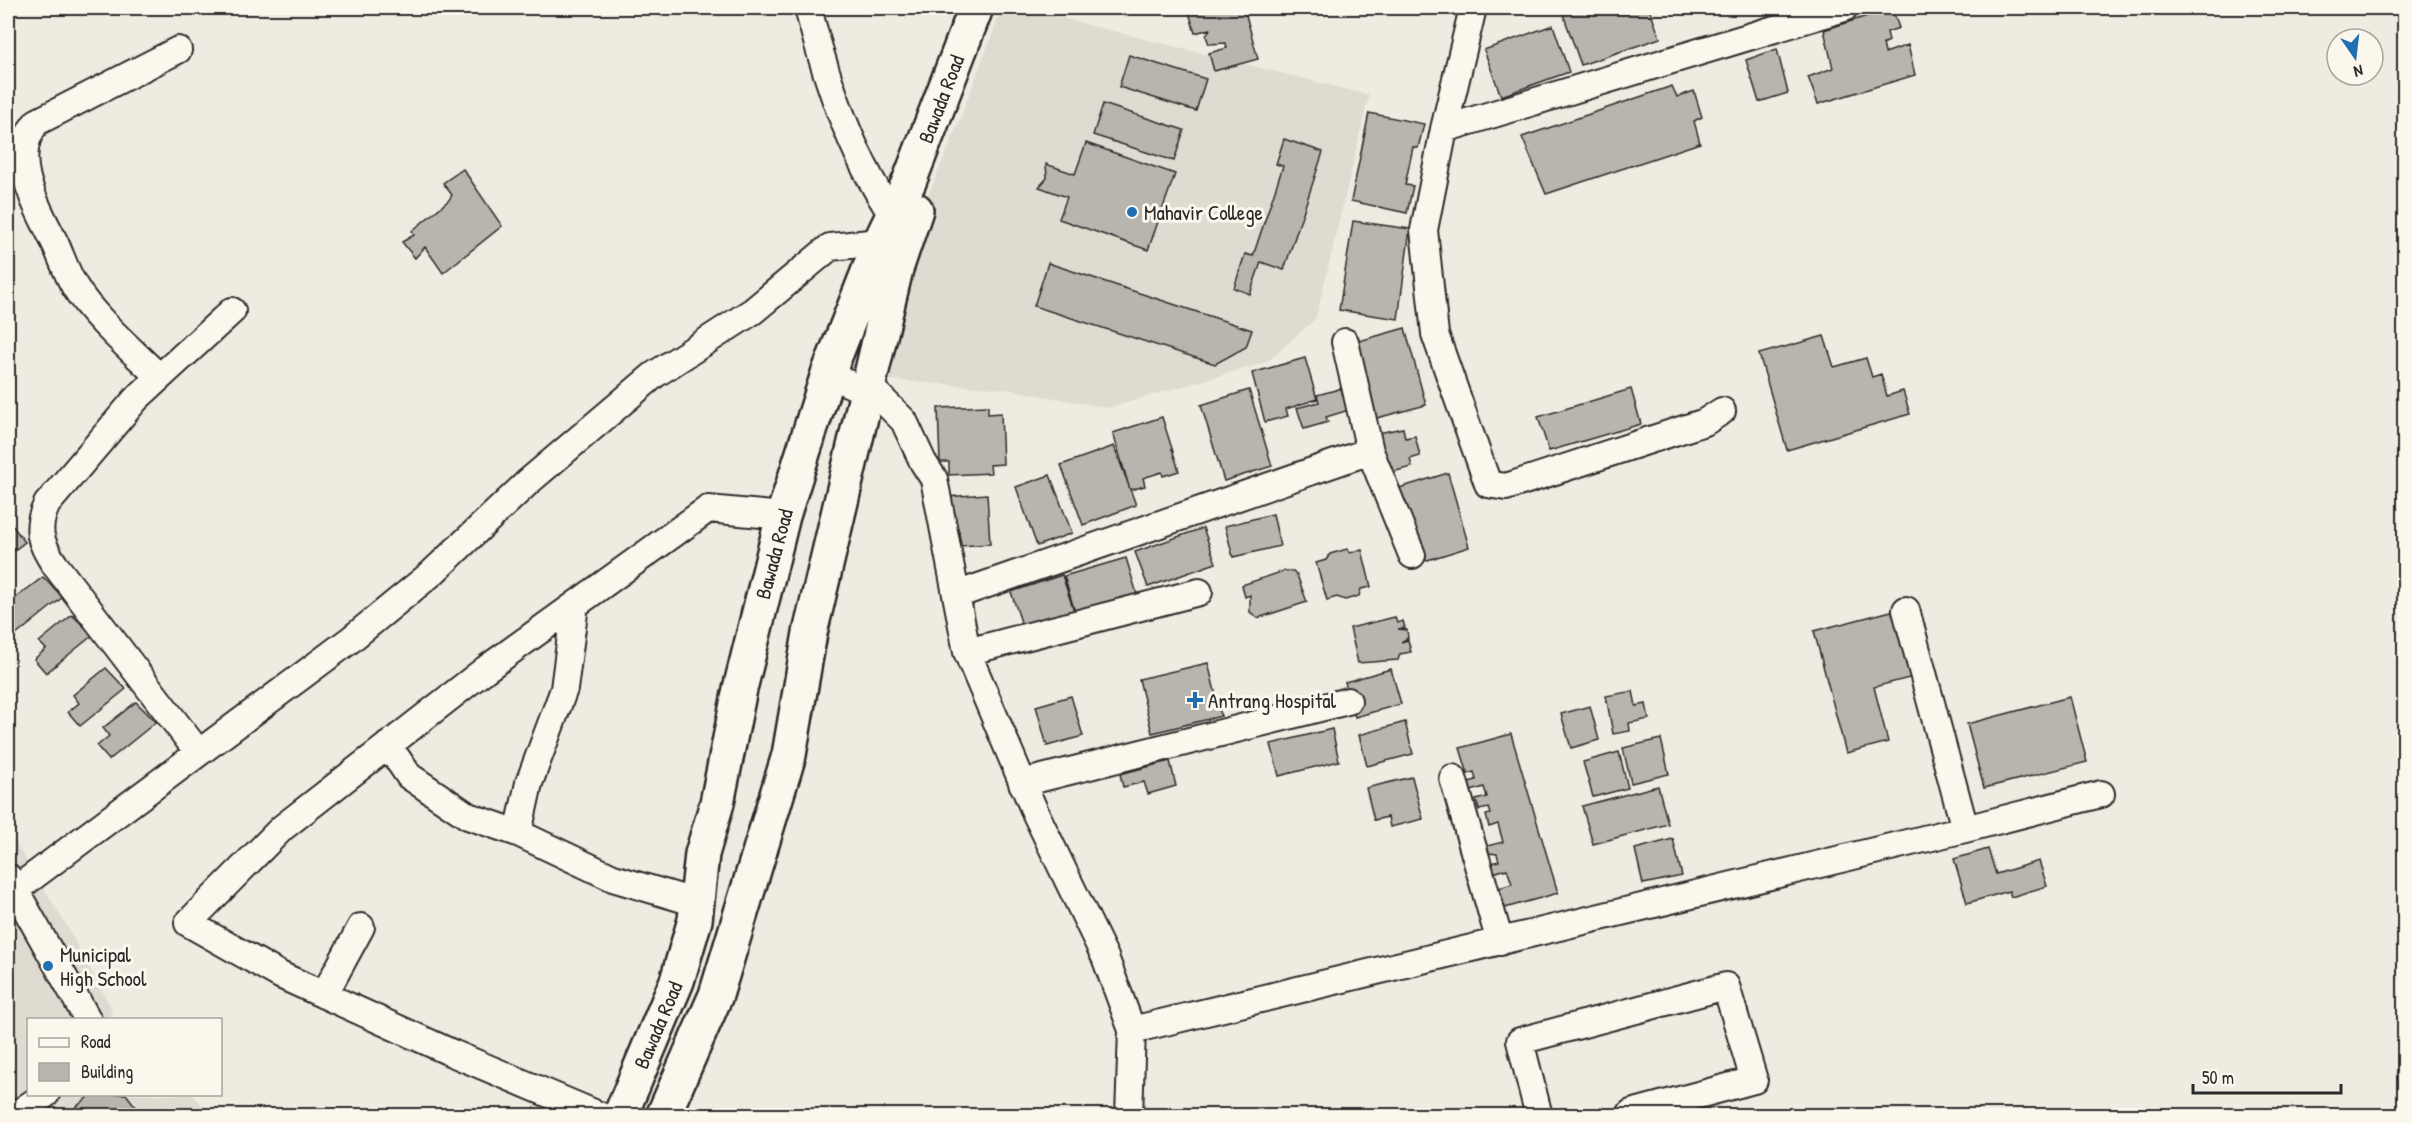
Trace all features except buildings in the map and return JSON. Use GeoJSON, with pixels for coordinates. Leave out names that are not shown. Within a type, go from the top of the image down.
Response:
{"type":"FeatureCollection","features":[{"type":"Feature","properties":{"kind":"main road","name":"Bawada Road"},"geometry":{"type":"LineString","coordinates":[[620,1116],[677,981],[695,920],[702,854],[717,803],[740,689],[783,516],[828,375],[896,234],[909,182],[976,8]]}},
{"type":"Feature","properties":{"kind":"main road"},"geometry":{"type":"LineString","coordinates":[[663,1116],[716,995],[789,755],[810,633],[867,392],[896,234],[996,8]]}},
{"type":"Feature","properties":{"kind":"street"},"geometry":{"type":"LineString","coordinates":[[87,1018],[11,883],[80,844],[198,752],[350,640],[415,587],[528,482],[654,375],[753,311],[830,247],[896,234],[852,146],[827,76],[808,8]]}},
{"type":"Feature","properties":{"kind":"street"},"geometry":{"type":"LineString","coordinates":[[1473,8],[1444,129],[1425,230],[1435,334],[1488,484],[1506,487],[1705,422],[1722,411]]}},
{"type":"Feature","properties":{"kind":"street"},"geometry":{"type":"LineString","coordinates":[[1444,129],[1844,8]]}},
{"type":"Feature","properties":{"kind":"street"},"geometry":{"type":"LineString","coordinates":[[159,377],[75,288],[34,201],[24,164],[25,145],[29,131],[37,122],[178,50]]}},
{"type":"Feature","properties":{"kind":"street"},"geometry":{"type":"LineString","coordinates":[[198,752],[55,565],[43,547],[38,532],[40,519],[47,504],[136,399],[232,310]]}},
{"type":"Feature","properties":{"kind":"street"},"geometry":{"type":"LineString","coordinates":[[1345,342],[1370,451],[1412,555]]}},
{"type":"Feature","properties":{"kind":"street"},"geometry":{"type":"LineString","coordinates":[[828,375],[867,392],[874,391],[904,421],[923,462],[934,479],[967,652],[1022,783],[1105,957],[1132,1030],[1129,1116]]}},
{"type":"Feature","properties":{"kind":"street"},"geometry":{"type":"LineString","coordinates":[[956,595],[1370,451]]}},
{"type":"Feature","properties":{"kind":"street"},"geometry":{"type":"LineString","coordinates":[[601,1116],[280,975],[188,923],[282,828],[486,669],[708,509],[783,516]]}},
{"type":"Feature","properties":{"kind":"street"},"geometry":{"type":"LineString","coordinates":[[967,652],[1199,592]]}},
{"type":"Feature","properties":{"kind":"street"},"geometry":{"type":"LineString","coordinates":[[518,833],[529,783],[564,688],[574,605]]}},
{"type":"Feature","properties":{"kind":"street"},"geometry":{"type":"LineString","coordinates":[[1906,610],[1965,830]]}},
{"type":"Feature","properties":{"kind":"street"},"geometry":{"type":"LineString","coordinates":[[1022,783],[1348,701]]}},
{"type":"Feature","properties":{"kind":"street"},"geometry":{"type":"LineString","coordinates":[[388,746],[409,776],[468,816],[518,833],[613,878],[697,903]]}},
{"type":"Feature","properties":{"kind":"street"},"geometry":{"type":"LineString","coordinates":[[1453,778],[1500,942]]}},
{"type":"Feature","properties":{"kind":"street"},"geometry":{"type":"LineString","coordinates":[[1132,1030],[1965,830],[2101,794]]}},
{"type":"Feature","properties":{"kind":"street"},"geometry":{"type":"LineString","coordinates":[[324,995],[361,927]]}},
{"type":"Feature","properties":{"kind":"street"},"geometry":{"type":"LineString","coordinates":[[1539,1116],[1520,1041],[1726,986],[1754,1080],[1631,1113],[1632,1116]]}},
{"type":"Feature","properties":{"kind":"street"},"geometry":{"type":"LineString","coordinates":[[14,1116],[44,1096]]}},
{"type":"Feature","properties":{"kind":"shaded area","name":"Mahavir College"},"geometry":{"type":"Polygon","coordinates":[[[1002,8],[1021,8],[1369,95],[1316,318],[1267,362],[1108,408],[1006,389],[878,379],[907,245],[957,127],[1002,8]]]}},
{"type":"Feature","properties":{"kind":"shaded area","name":"Municipal High School"},"geometry":{"type":"Polygon","coordinates":[[[13,839],[65,923],[112,1009],[109,1018],[27,1018],[27,1095],[8,1116],[8,842],[13,839]]]}},
{"type":"Feature","properties":{"kind":"shaded area"},"geometry":{"type":"Polygon","coordinates":[[[54,1096],[194,1096],[211,1115],[28,1116],[54,1096]]]}},
{"type":"Feature","properties":{"kind":"place","name":"Mahavir College"},"geometry":{"type":"Point","coordinates":[1132,212]}},
{"type":"Feature","properties":{"kind":"place","name":"Antrang Hospital"},"geometry":{"type":"Point","coordinates":[1195,700]}},
{"type":"Feature","properties":{"kind":"place","name":"Municipal High School"},"geometry":{"type":"Point","coordinates":[48,966]}}]}
